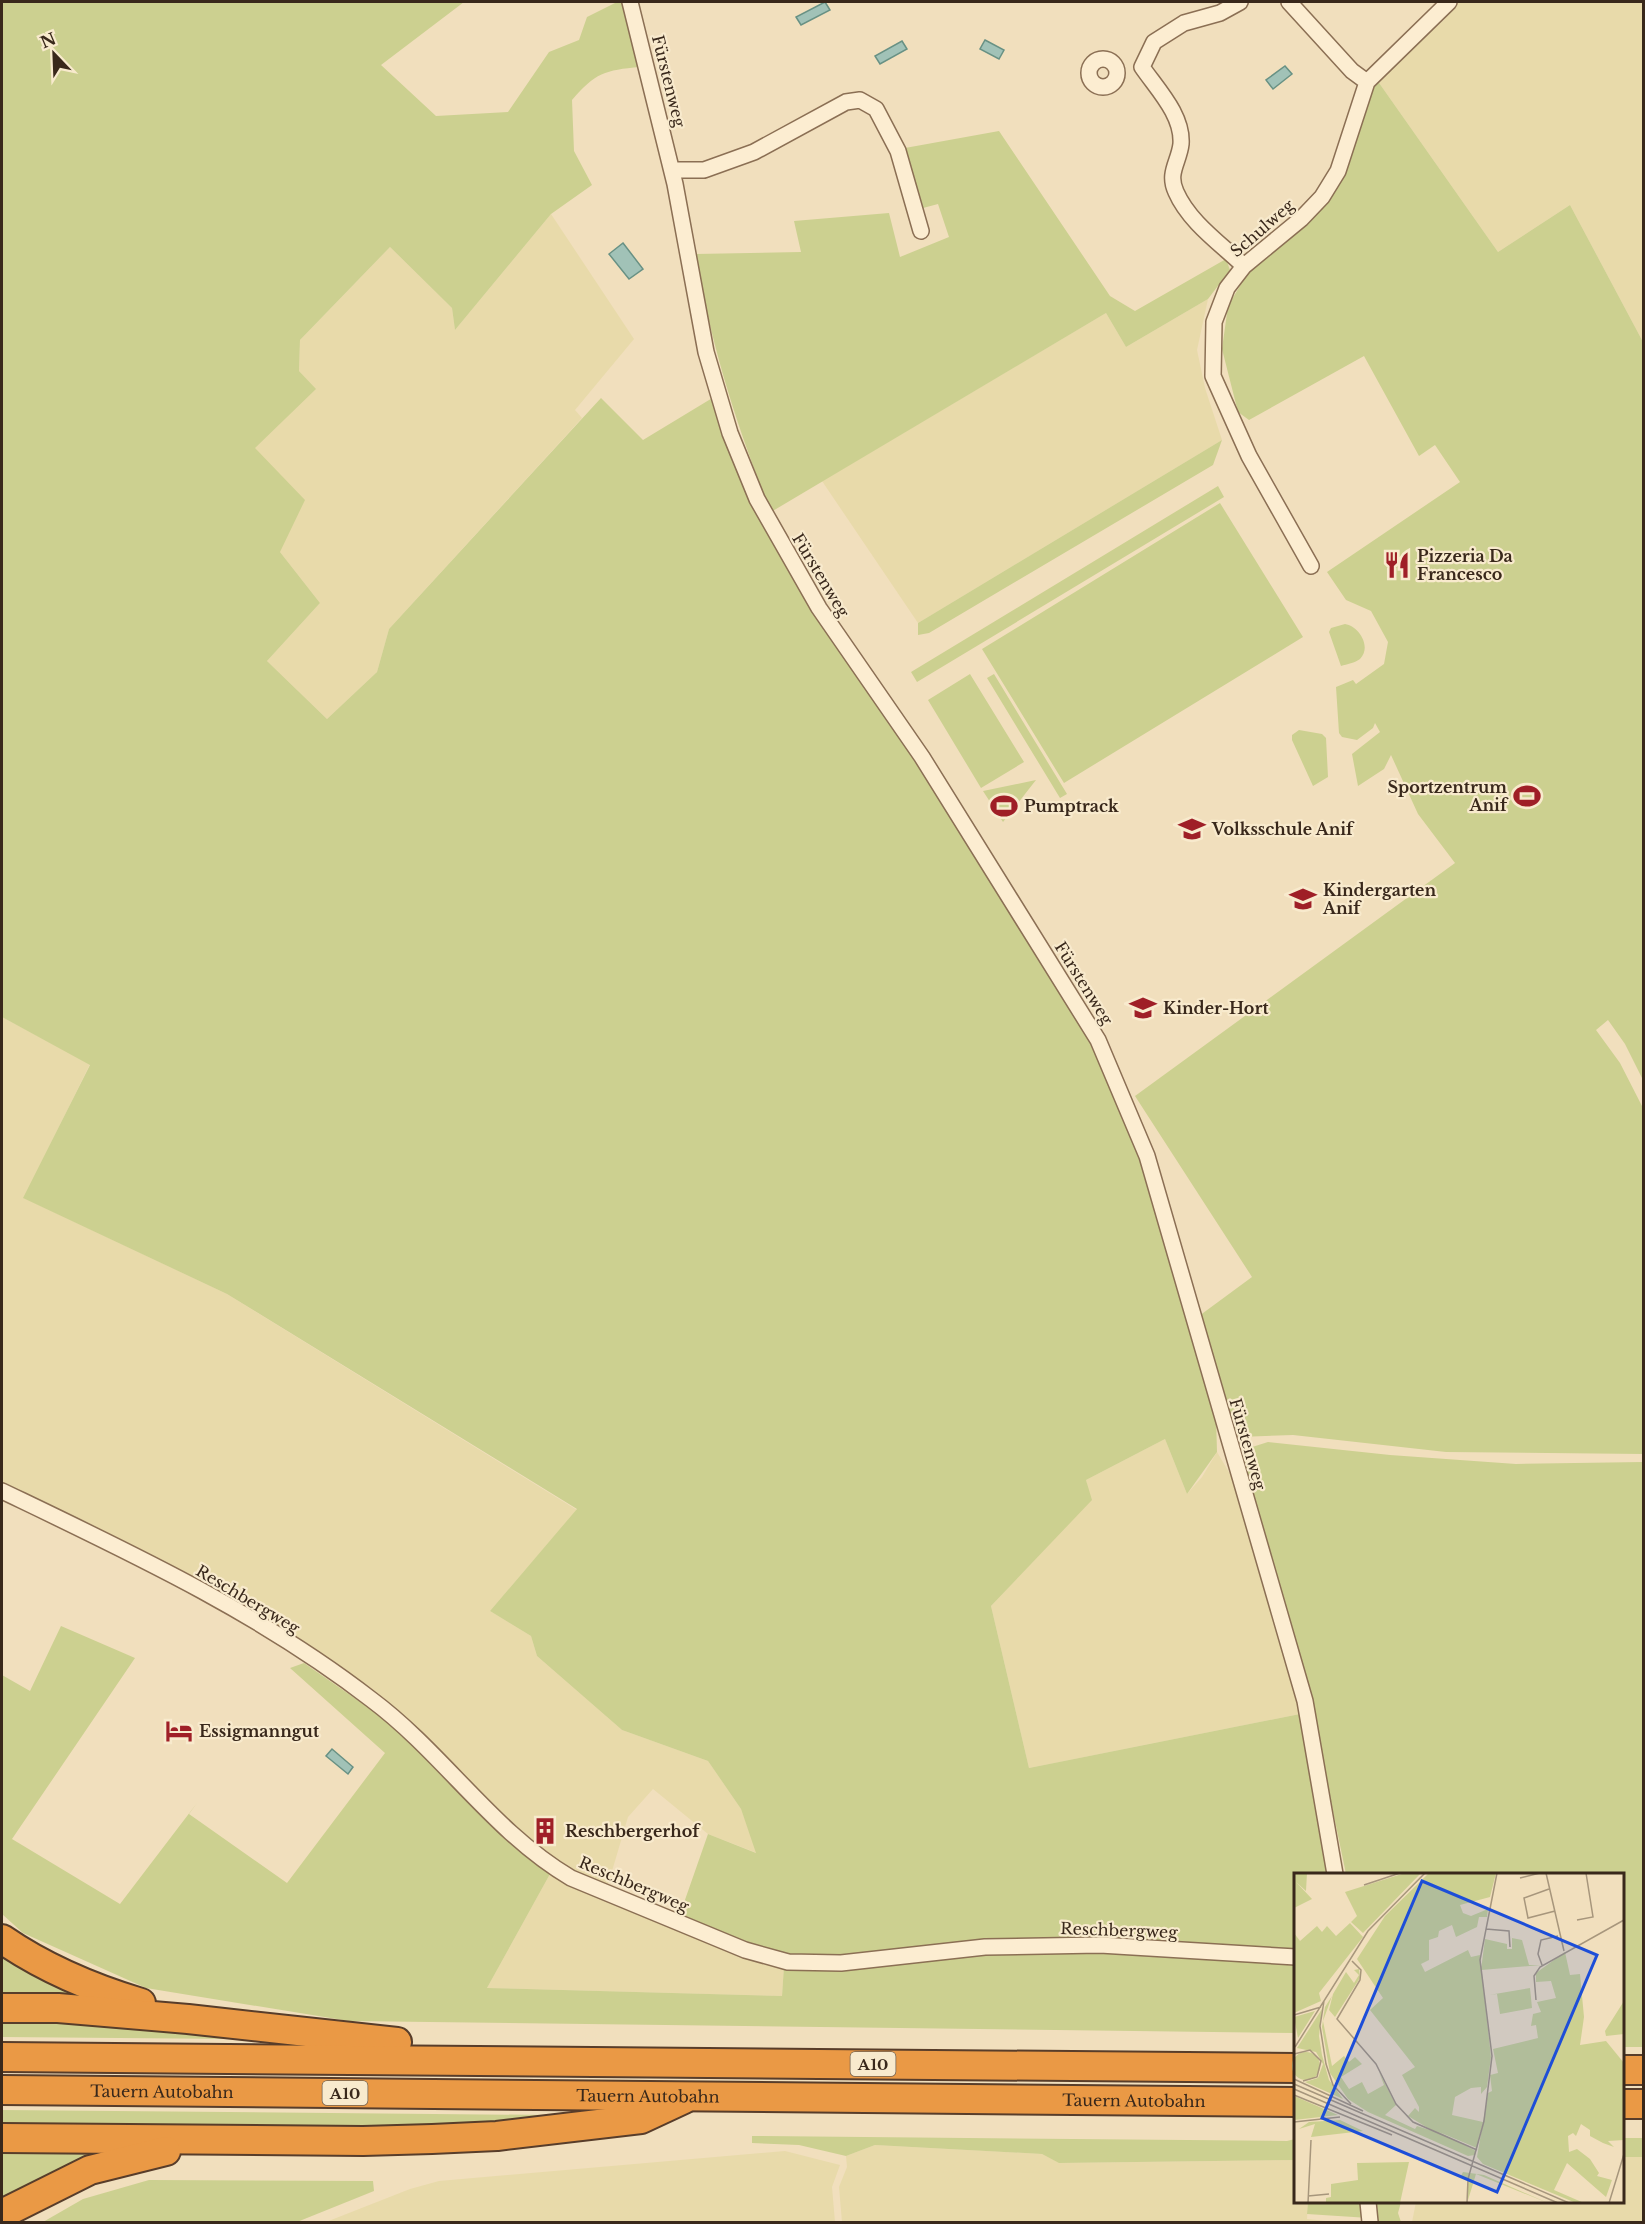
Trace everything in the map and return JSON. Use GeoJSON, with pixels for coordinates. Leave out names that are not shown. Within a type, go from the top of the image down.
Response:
{"type":"FeatureCollection","features":[{"type":"Feature","properties":{"kind":"highway"},"geometry":{"type":"LineString","coordinates":[[2,1939],[31,1959],[103,1991],[188,2019]]}},
{"type":"Feature","properties":{"kind":"highway"},"geometry":{"type":"LineString","coordinates":[[2,2008],[58,2008],[188,2019],[355,2040],[410,2043],[450,2061]]}},
{"type":"Feature","properties":{"kind":"highway","name":"Tauern Autobahn"},"geometry":{"type":"LineString","coordinates":[[2,2057],[1294,2068]]}},
{"type":"Feature","properties":{"kind":"highway"},"geometry":{"type":"LineString","coordinates":[[1624,2070],[1644,2070]]}},
{"type":"Feature","properties":{"kind":"highway","name":"Tauern Autobahn"},"geometry":{"type":"LineString","coordinates":[[2,2090],[1294,2102]]}},
{"type":"Feature","properties":{"kind":"highway"},"geometry":{"type":"LineString","coordinates":[[2,2138],[363,2141],[497,2136],[641,2119],[689,2096]]}},
{"type":"Feature","properties":{"kind":"highway"},"geometry":{"type":"LineString","coordinates":[[1624,2104],[1644,2104]]}},
{"type":"Feature","properties":{"kind":"highway"},"geometry":{"type":"LineString","coordinates":[[2,2214],[90,2170],[206,2140]]}},
{"type":"Feature","properties":{"kind":"street","name":"Fürstenweg"},"geometry":{"type":"LineString","coordinates":[[630,2],[672,170],[706,352],[730,433],[757,499],[819,608],[922,757],[1098,1040],[1147,1156],[1305,1701],[1335,1873]]}},
{"type":"Feature","properties":{"kind":"street"},"geometry":{"type":"LineString","coordinates":[[1142,67],[1154,42],[1184,23],[1221,14],[1240,2]]}},
{"type":"Feature","properties":{"kind":"street"},"geometry":{"type":"LineString","coordinates":[[1289,2],[1352,71],[1367,82]]}},
{"type":"Feature","properties":{"kind":"street","name":"Schulweg"},"geometry":{"type":"LineString","coordinates":[[1311,566],[1249,456],[1213,376],[1214,322],[1227,288],[1244,266],[1301,219],[1322,197],[1338,171],[1367,82],[1449,2]]}},
{"type":"Feature","properties":{"kind":"street"},"geometry":{"type":"LineString","coordinates":[[1117,71],[1142,67]]}},
{"type":"Feature","properties":{"kind":"street"},"geometry":{"type":"LineString","coordinates":[[1142,67],[1168,104],[1179,127],[1181,144],[1171,171],[1174,190],[1186,211],[1244,266]]}},
{"type":"Feature","properties":{"kind":"street"},"geometry":{"type":"LineString","coordinates":[[672,170],[704,170],[754,152],[846,102],[860,100],[876,110],[898,152],[921,231]]}},
{"type":"Feature","properties":{"kind":"street","name":"Reschbergweg"},"geometry":{"type":"LineString","coordinates":[[2,1491],[125,1550],[249,1617],[372,1699],[418,1738],[512,1833],[548,1864],[571,1878],[745,1950],[788,1962],[841,1963],[985,1947],[1100,1945],[1294,1957]]}},
{"type":"Feature","properties":{"kind":"street"},"geometry":{"type":"LineString","coordinates":[[1368,2203],[1371,2223]]}},
{"type":"Feature","properties":{"kind":"shaded area"},"geometry":{"type":"Polygon","coordinates":[[[1458,2],[1643,2],[1643,342],[1570,205],[1498,252],[1377,80],[1444,20],[1458,2]]]}},
{"type":"Feature","properties":{"kind":"shaded area"},"geometry":{"type":"Polygon","coordinates":[[[551,214],[634,339],[575,410],[582,418],[389,629],[377,672],[327,719],[267,661],[320,603],[280,552],[254,448],[315,389],[299,371],[300,340],[390,247],[452,308],[455,330],[551,214]]]}},
{"type":"Feature","properties":{"kind":"shaded area"},"geometry":{"type":"Polygon","coordinates":[[[1208,299],[1197,350],[1205,388],[1222,440],[918,623],[822,481],[1106,313],[1126,347],[1208,299]]]}},
{"type":"Feature","properties":{"kind":"shaded area"},"geometry":{"type":"Polygon","coordinates":[[[2,1017],[90,1064],[24,1198],[227,1294],[577,1510],[490,1611],[531,1636],[537,1656],[622,1730],[708,1761],[741,1809],[757,1853],[708,1834],[653,1789],[628,1817],[607,1888],[554,1863],[504,1817],[256,1615],[2,1484],[2,1017]]]}},
{"type":"Feature","properties":{"kind":"shaded area"},"geometry":{"type":"Polygon","coordinates":[[[1165,1439],[1187,1494],[1202,1477],[1217,1452],[1233,1479],[1300,1714],[1029,1768],[991,1606],[1091,1500],[1086,1480],[1165,1439]]]}},
{"type":"Feature","properties":{"kind":"shaded area"},"geometry":{"type":"Polygon","coordinates":[[[550,1874],[750,1956],[784,1966],[782,1996],[487,1988],[550,1874]]]}},
{"type":"Feature","properties":{"kind":"shaded area"},"geometry":{"type":"Polygon","coordinates":[[[875,2145],[1042,2154],[1060,2163],[1294,2160],[1294,2203],[1308,2203],[1307,2219],[1335,2222],[842,2222],[839,2187],[847,2167],[846,2156],[875,2145]]]}},
{"type":"Feature","properties":{"kind":"shaded area"},"geometry":{"type":"Polygon","coordinates":[[[785,2151],[840,2165],[832,2187],[835,2222],[326,2222],[410,2189],[439,2181],[785,2151]]]}},
{"type":"Feature","properties":{"kind":"shaded area"},"geometry":{"type":"Polygon","coordinates":[[[1624,2157],[1643,2157],[1643,2222],[1412,2222],[1416,2203],[1624,2203],[1624,2157]]]}},
{"type":"Feature","properties":{"kind":"green space"},"geometry":{"type":"Polygon","coordinates":[[[2,2],[464,2],[381,65],[436,116],[508,112],[549,52],[579,40],[587,17],[617,2],[622,2],[640,67],[602,74],[587,84],[572,100],[574,151],[592,185],[551,214],[455,330],[452,308],[390,247],[300,340],[299,371],[316,389],[255,448],[305,500],[280,552],[320,603],[267,661],[327,719],[377,672],[389,629],[601,398],[643,440],[714,397],[733,455],[766,532],[816,617],[963,831],[1098,1055],[1144,1169],[1216,1417],[1217,1452],[1187,1494],[1165,1439],[1086,1480],[1092,1500],[991,1606],[1029,1768],[1300,1714],[1332,1873],[1294,1873],[1294,1953],[1110,1940],[869,1957],[784,1955],[679,1917],[708,1834],[756,1853],[741,1809],[708,1761],[622,1730],[537,1656],[531,1636],[490,1611],[577,1509],[227,1294],[23,1198],[90,1065],[2,1017],[2,2]]]}},
{"type":"Feature","properties":{"kind":"green space"},"geometry":{"type":"Polygon","coordinates":[[[1377,80],[1498,252],[1570,205],[1643,342],[1643,1080],[1625,1044],[1608,1020],[1596,1030],[1620,1063],[1643,1108],[1643,1454],[1446,1452],[1293,1435],[1239,1437],[1228,1423],[1199,1316],[1252,1277],[1135,1096],[1455,863],[1418,814],[1391,755],[1384,769],[1358,786],[1352,754],[1380,732],[1375,723],[1373,728],[1357,740],[1342,737],[1339,733],[1336,687],[1353,680],[1356,684],[1384,664],[1388,642],[1371,611],[1346,600],[1327,572],[1460,482],[1435,445],[1419,456],[1364,356],[1249,420],[1238,412],[1222,349],[1228,306],[1250,269],[1322,208],[1377,80]]]}},
{"type":"Feature","properties":{"kind":"green space"},"geometry":{"type":"Polygon","coordinates":[[[999,131],[1110,296],[1135,311],[1226,259],[1230,270],[1208,299],[1126,347],[1106,313],[771,512],[726,385],[709,321],[695,254],[801,252],[794,221],[889,213],[900,257],[949,237],[938,204],[923,208],[905,148],[999,131]]]}},
{"type":"Feature","properties":{"kind":"green space"},"geometry":{"type":"Polygon","coordinates":[[[1222,440],[1213,465],[929,633],[918,635],[918,623],[1222,440]]]}},
{"type":"Feature","properties":{"kind":"green space"},"geometry":{"type":"Polygon","coordinates":[[[1218,486],[1224,497],[917,682],[911,672],[1218,486]]]}},
{"type":"Feature","properties":{"kind":"green space"},"geometry":{"type":"Polygon","coordinates":[[[1220,503],[1303,637],[1064,783],[982,649],[1220,503]]]}},
{"type":"Feature","properties":{"kind":"green space"},"geometry":{"type":"Polygon","coordinates":[[[1345,624],[1359,633],[1365,649],[1360,659],[1341,666],[1329,632],[1331,628],[1345,624]]]}},
{"type":"Feature","properties":{"kind":"green space"},"geometry":{"type":"Polygon","coordinates":[[[970,674],[1024,762],[981,788],[928,700],[970,674]]]}},
{"type":"Feature","properties":{"kind":"green space"},"geometry":{"type":"Polygon","coordinates":[[[994,674],[1067,794],[1060,798],[987,678],[994,674]]]}},
{"type":"Feature","properties":{"kind":"green space"},"geometry":{"type":"Polygon","coordinates":[[[1299,730],[1322,734],[1326,738],[1328,777],[1313,786],[1292,740],[1292,735],[1299,730]]]}},
{"type":"Feature","properties":{"kind":"green space","name":"Pumptrack"},"geometry":{"type":"Polygon","coordinates":[[[1036,780],[1003,822],[983,791],[1036,780]]]}},
{"type":"Feature","properties":{"kind":"green space"},"geometry":{"type":"Polygon","coordinates":[[[1268,1442],[1390,1455],[1516,1464],[1643,1462],[1643,2047],[1624,2047],[1624,1873],[1346,1873],[1312,1710],[1241,1463],[1249,1448],[1268,1442]]]}},
{"type":"Feature","properties":{"kind":"green space"},"geometry":{"type":"Polygon","coordinates":[[[61,1626],[135,1658],[12,1839],[120,1904],[197,1803],[189,1814],[287,1883],[385,1753],[290,1668],[304,1663],[392,1724],[523,1854],[550,1874],[487,1988],[782,1996],[784,1966],[971,1951],[1081,1949],[1294,1963],[1293,2033],[349,2021],[146,1988],[23,1933],[2,1914],[2,1675],[30,1691],[61,1626]]]}},
{"type":"Feature","properties":{"kind":"green space"},"geometry":{"type":"Polygon","coordinates":[[[2,1951],[103,2001],[2,1998],[2,1951]]]}},
{"type":"Feature","properties":{"kind":"green space"},"geometry":{"type":"Polygon","coordinates":[[[2,2017],[235,2034],[236,2039],[2,2037],[2,2017]]]}},
{"type":"Feature","properties":{"kind":"green space"},"geometry":{"type":"Polygon","coordinates":[[[2,2110],[551,2115],[552,2120],[479,2129],[2,2131],[2,2110]]]}},
{"type":"Feature","properties":{"kind":"green space"},"geometry":{"type":"Polygon","coordinates":[[[752,2136],[1294,2139],[1294,2160],[1059,2163],[1042,2154],[875,2145],[846,2156],[799,2145],[752,2143],[752,2136]]]}},
{"type":"Feature","properties":{"kind":"green space"},"geometry":{"type":"Polygon","coordinates":[[[1624,2138],[1643,2138],[1643,2157],[1624,2157],[1624,2138]]]}},
{"type":"Feature","properties":{"kind":"green space"},"geometry":{"type":"Polygon","coordinates":[[[2,2149],[126,2150],[2,2203],[2,2149]]]}},
{"type":"Feature","properties":{"kind":"green space"},"geometry":{"type":"Polygon","coordinates":[[[149,2180],[373,2181],[374,2191],[297,2222],[43,2222],[83,2199],[149,2180]]]}},
{"type":"Feature","properties":{"kind":"green space"},"geometry":{"type":"Polygon","coordinates":[[[1308,2203],[1401,2203],[1398,2213],[1401,2222],[1371,2222],[1369,2218],[1307,2214],[1308,2203]]]}},
{"type":"Feature","properties":{"kind":"water"},"geometry":{"type":"Polygon","coordinates":[[[825,2],[830,10],[801,25],[796,17],[825,2]]]}},
{"type":"Feature","properties":{"kind":"water"},"geometry":{"type":"Polygon","coordinates":[[[985,40],[1004,50],[999,59],[980,49],[985,40]]]}},
{"type":"Feature","properties":{"kind":"water"},"geometry":{"type":"Polygon","coordinates":[[[902,41],[907,49],[880,64],[875,56],[902,41]]]}},
{"type":"Feature","properties":{"kind":"water"},"geometry":{"type":"Polygon","coordinates":[[[1285,66],[1292,74],[1273,89],[1266,80],[1285,66]]]}},
{"type":"Feature","properties":{"kind":"water"},"geometry":{"type":"Polygon","coordinates":[[[623,243],[643,269],[629,279],[609,254],[623,243]]]}},
{"type":"Feature","properties":{"kind":"water"},"geometry":{"type":"Polygon","coordinates":[[[332,1749],[353,1767],[348,1774],[326,1756],[332,1749]]]}},
{"type":"Feature","properties":{"kind":"place","name":"Pizzeria Da Francesco"},"geometry":{"type":"Point","coordinates":[1397,565]}},
{"type":"Feature","properties":{"kind":"place","name":"Sportzentrum Anif"},"geometry":{"type":"Point","coordinates":[1527,796]}},
{"type":"Feature","properties":{"kind":"place","name":"Pumptrack"},"geometry":{"type":"Point","coordinates":[1004,806]}},
{"type":"Feature","properties":{"kind":"place","name":"Volksschule Anif"},"geometry":{"type":"Point","coordinates":[1192,829]}},
{"type":"Feature","properties":{"kind":"place","name":"Kindergarten Anif"},"geometry":{"type":"Point","coordinates":[1303,899]}},
{"type":"Feature","properties":{"kind":"place","name":"Kinder-Hort"},"geometry":{"type":"Point","coordinates":[1143,1008]}},
{"type":"Feature","properties":{"kind":"place","name":"Essigmanngut"},"geometry":{"type":"Point","coordinates":[179,1731]}},
{"type":"Feature","properties":{"kind":"place","name":"Reschbergerhof"},"geometry":{"type":"Point","coordinates":[545,1831]}}]}
